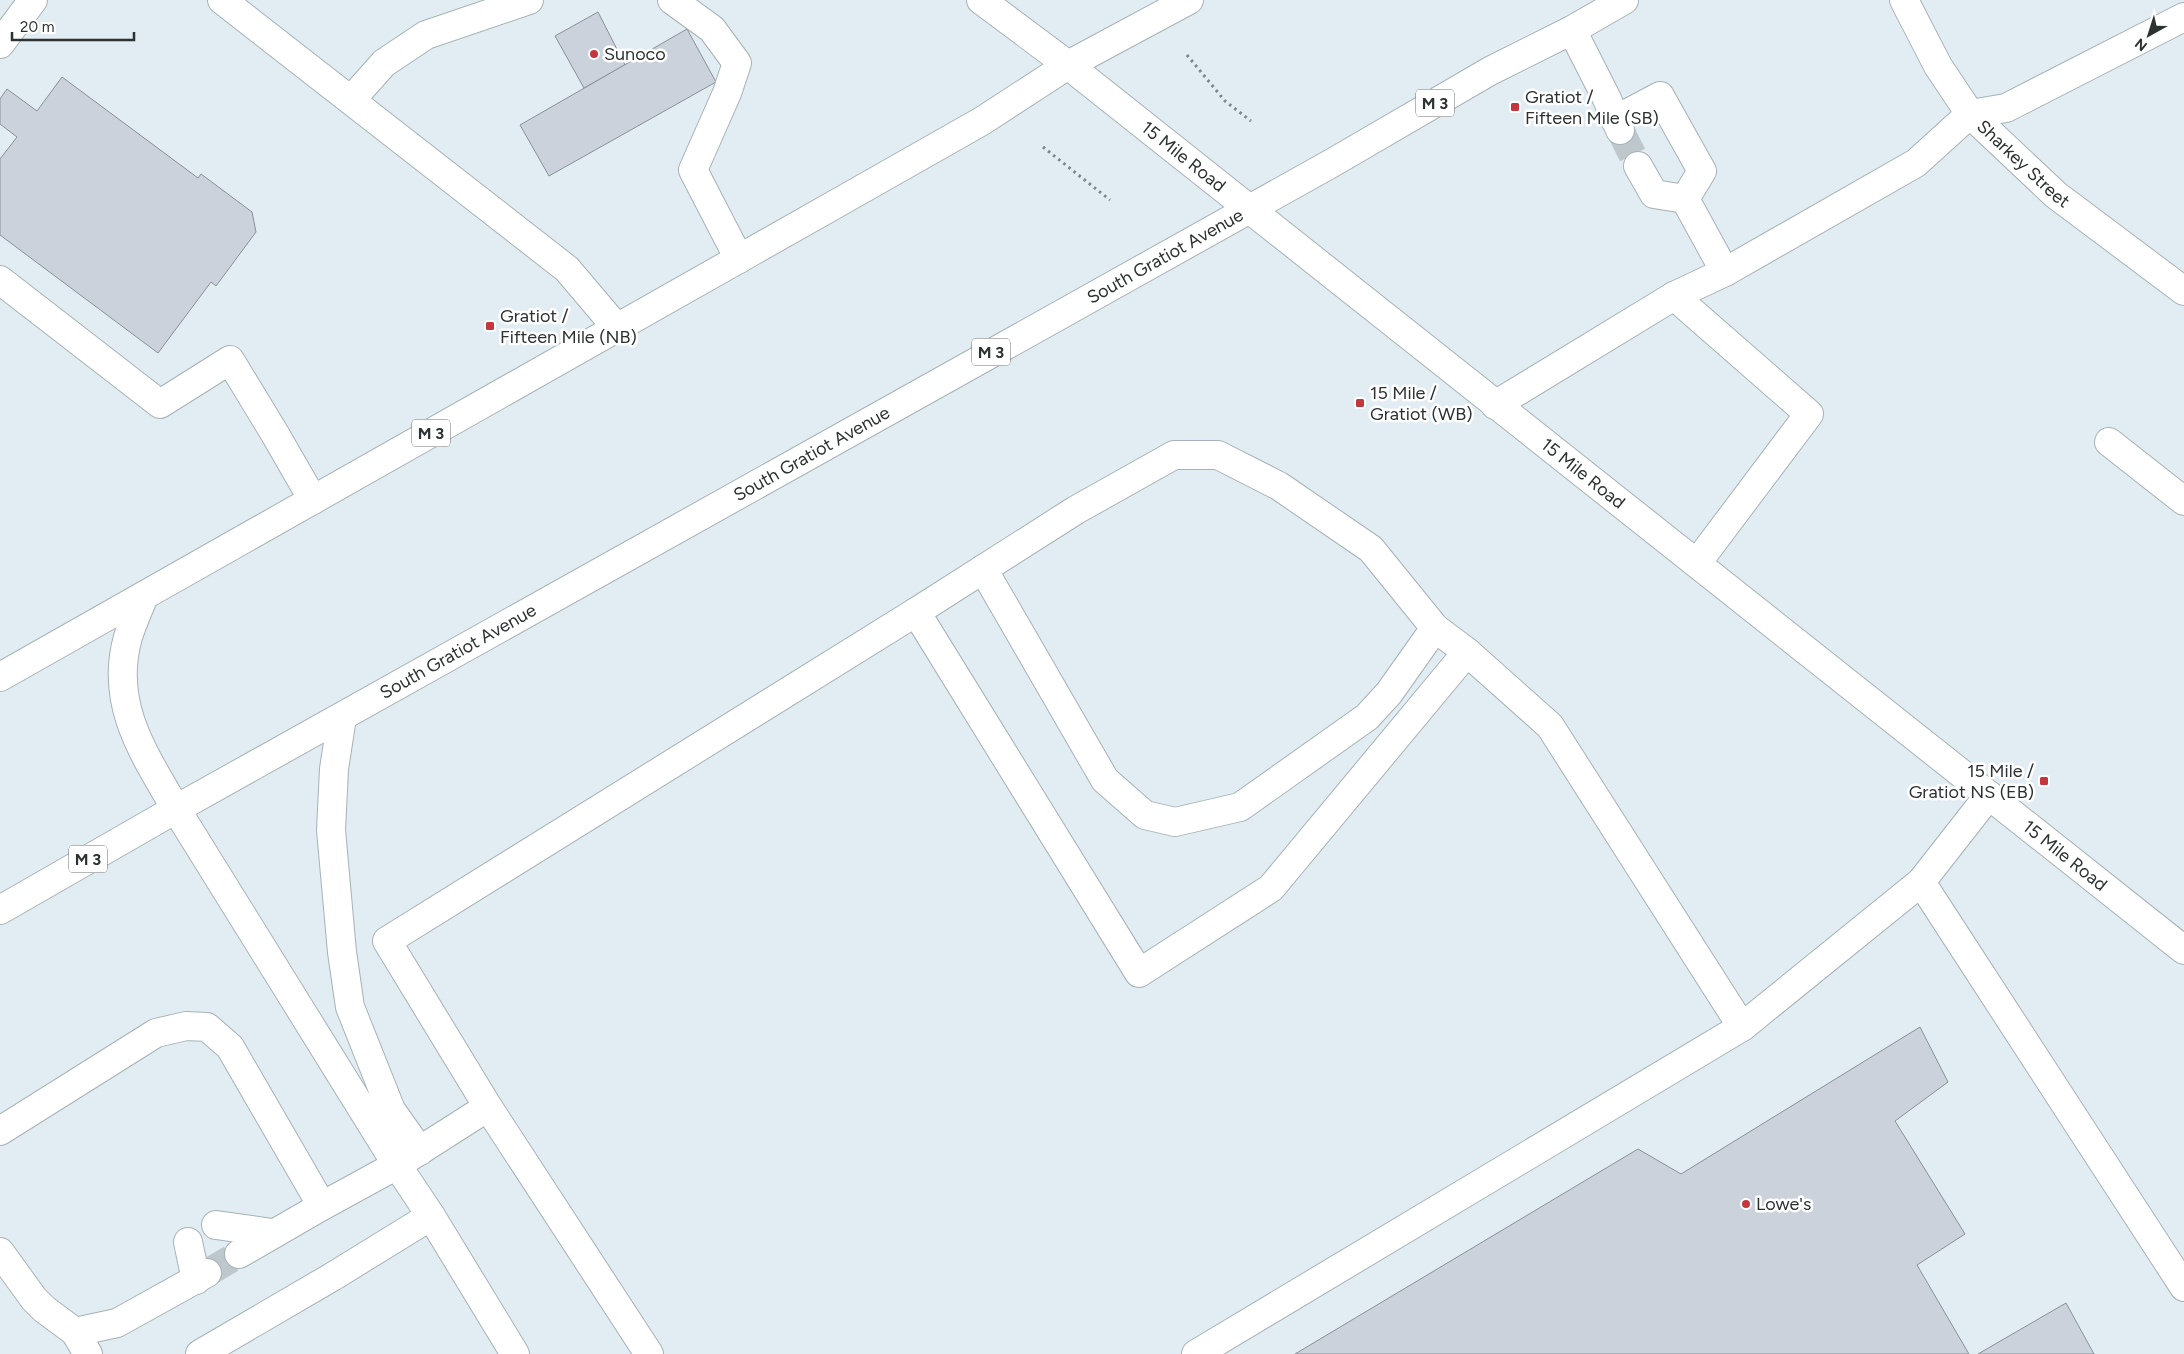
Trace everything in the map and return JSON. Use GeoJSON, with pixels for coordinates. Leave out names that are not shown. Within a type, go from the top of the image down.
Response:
{"type":"FeatureCollection","features":[{"type":"Feature","properties":{"kind":"main road"},"geometry":{"type":"LineString","coordinates":[[0,44],[33,0]]}},
{"type":"Feature","properties":{"kind":"main road"},"geometry":{"type":"LineString","coordinates":[[222,0],[567,269],[617,328]]}},
{"type":"Feature","properties":{"kind":"main road"},"geometry":{"type":"LineString","coordinates":[[351,100],[384,63],[426,35],[529,0]]}},
{"type":"Feature","properties":{"kind":"main road"},"geometry":{"type":"LineString","coordinates":[[672,0],[712,29],[737,62],[727,93],[693,170],[739,259]]}},
{"type":"Feature","properties":{"kind":"main road","name":"15 Mile Road"},"geometry":{"type":"LineString","coordinates":[[982,0],[1068,65],[1247,209],[2184,950]]}},
{"type":"Feature","properties":{"kind":"main road","name":"M 3"},"geometry":{"type":"LineString","coordinates":[[1,675],[143,598],[982,121],[1068,65],[1188,0]]}},
{"type":"Feature","properties":{"kind":"main road","name":"South Gratiot Avenue"},"geometry":{"type":"LineString","coordinates":[[0,910],[176,809],[1332,163],[1490,72],[1572,30],[1624,0]]}},
{"type":"Feature","properties":{"kind":"main road","name":"Sharkey Street"},"geometry":{"type":"LineString","coordinates":[[1904,0],[1938,66],[1970,114],[2056,195],[2184,292]]}},
{"type":"Feature","properties":{"kind":"main road"},"geometry":{"type":"LineString","coordinates":[[1495,405],[1674,296],[1725,272],[1916,163],[1970,114],[2006,108],[2184,16]]}},
{"type":"Feature","properties":{"kind":"main road"},"geometry":{"type":"LineString","coordinates":[[1572,30],[1618,125],[1660,96],[1702,171],[1685,199]]}},
{"type":"Feature","properties":{"kind":"main road"},"geometry":{"type":"LineString","coordinates":[[1638,166],[1654,194],[1685,199]]}},
{"type":"Feature","properties":{"kind":"main road"},"geometry":{"type":"LineString","coordinates":[[1685,199],[1725,272]]}},
{"type":"Feature","properties":{"kind":"main road"},"geometry":{"type":"LineString","coordinates":[[0,280],[160,404],[230,360],[276,434],[313,500]]}},
{"type":"Feature","properties":{"kind":"main road"},"geometry":{"type":"LineString","coordinates":[[1674,296],[1809,414],[1697,563]]}},
{"type":"Feature","properties":{"kind":"main road"},"geometry":{"type":"LineString","coordinates":[[2109,442],[2184,501]]}},
{"type":"Feature","properties":{"kind":"main road"},"geometry":{"type":"LineString","coordinates":[[648,1354],[488,1107],[387,941],[916,612],[1076,510],[1174,455],[1218,455],[1279,486],[1371,549],[1435,628],[1467,652],[1550,726],[1742,1026]]}},
{"type":"Feature","properties":{"kind":"main road"},"geometry":{"type":"LineString","coordinates":[[983,569],[1104,780],[1145,815],[1175,822],[1240,807],[1367,717],[1389,693],[1435,628]]}},
{"type":"Feature","properties":{"kind":"main road"},"geometry":{"type":"LineString","coordinates":[[143,598],[128,639],[122,680],[127,716],[144,753],[176,809],[397,1165],[431,1216],[515,1354]]}},
{"type":"Feature","properties":{"kind":"main road"},"geometry":{"type":"LineString","coordinates":[[916,612],[1139,973],[1272,888],[1467,652]]}},
{"type":"Feature","properties":{"kind":"main road"},"geometry":{"type":"LineString","coordinates":[[342,717],[334,769],[330,830],[342,952],[350,1007],[391,1110],[420,1151]]}},
{"type":"Feature","properties":{"kind":"main road"},"geometry":{"type":"LineString","coordinates":[[1196,1354],[1742,1026],[1921,882],[1989,795]]}},
{"type":"Feature","properties":{"kind":"main road"},"geometry":{"type":"LineString","coordinates":[[1921,882],[2184,1287]]}},
{"type":"Feature","properties":{"kind":"main road"},"geometry":{"type":"LineString","coordinates":[[0,1131],[156,1033],[186,1026],[207,1027],[230,1047],[322,1206]]}},
{"type":"Feature","properties":{"kind":"main road"},"geometry":{"type":"LineString","coordinates":[[232,1247],[272,1233],[397,1165],[488,1107]]}},
{"type":"Feature","properties":{"kind":"main road"},"geometry":{"type":"LineString","coordinates":[[200,1354],[332,1277],[431,1216]]}},
{"type":"Feature","properties":{"kind":"main road"},"geometry":{"type":"LineString","coordinates":[[0,1252],[34,1299],[82,1343],[201,1269]]}},
{"type":"Feature","properties":{"kind":"path"},"geometry":{"type":"LineString","coordinates":[[1187,55],[1225,101],[1251,121]]}},
{"type":"Feature","properties":{"kind":"path"},"geometry":{"type":"LineString","coordinates":[[1042,147],[1110,200]]}},
{"type":"Feature","properties":{"kind":"building"},"geometry":{"type":"Polygon","coordinates":[[[598,12],[625,65],[584,88],[555,36],[598,12]]]}},
{"type":"Feature","properties":{"kind":"building"},"geometry":{"type":"Polygon","coordinates":[[[687,29],[716,82],[549,176],[520,125],[687,29]]]}},
{"type":"Feature","properties":{"kind":"building"},"geometry":{"type":"Polygon","coordinates":[[[62,77],[198,178],[201,174],[252,212],[256,232],[216,286],[211,282],[158,353],[0,235],[0,159],[17,137],[0,124],[0,99],[7,89],[37,111],[62,77]]]}},
{"type":"Feature","properties":{"kind":"building","name":"Lowe's"},"geometry":{"type":"Polygon","coordinates":[[[1920,1027],[1948,1082],[1895,1121],[1965,1234],[1917,1265],[1969,1354],[1295,1354],[1638,1149],[1681,1174],[1920,1027]]]}},
{"type":"Feature","properties":{"kind":"building"},"geometry":{"type":"Polygon","coordinates":[[[2066,1303],[2094,1354],[1978,1354],[2066,1303]]]}},
{"type":"Feature","properties":{"kind":"tunnel"},"geometry":{"type":"LineString","coordinates":[[1620,130],[1638,166]]}},
{"type":"Feature","properties":{"kind":"tunnel"},"geometry":{"type":"LineString","coordinates":[[207,1273],[239,1254]]}},
{"type":"Feature","properties":{"kind":"place","name":"Sunoco"},"geometry":{"type":"Point","coordinates":[594,54]}},
{"type":"Feature","properties":{"kind":"place","name":"Gratiot / Fifteen Mile (SB)"},"geometry":{"type":"Point","coordinates":[1515,107]}},
{"type":"Feature","properties":{"kind":"place","name":"Gratiot / Fifteen Mile (NB)"},"geometry":{"type":"Point","coordinates":[490,326]}},
{"type":"Feature","properties":{"kind":"place","name":"15 Mile / Gratiot (WB)"},"geometry":{"type":"Point","coordinates":[1360,403]}},
{"type":"Feature","properties":{"kind":"place","name":"15 Mile / Gratiot NS (EB)"},"geometry":{"type":"Point","coordinates":[2044,781]}},
{"type":"Feature","properties":{"kind":"place","name":"Lowe's"},"geometry":{"type":"Point","coordinates":[1746,1204]}}]}
